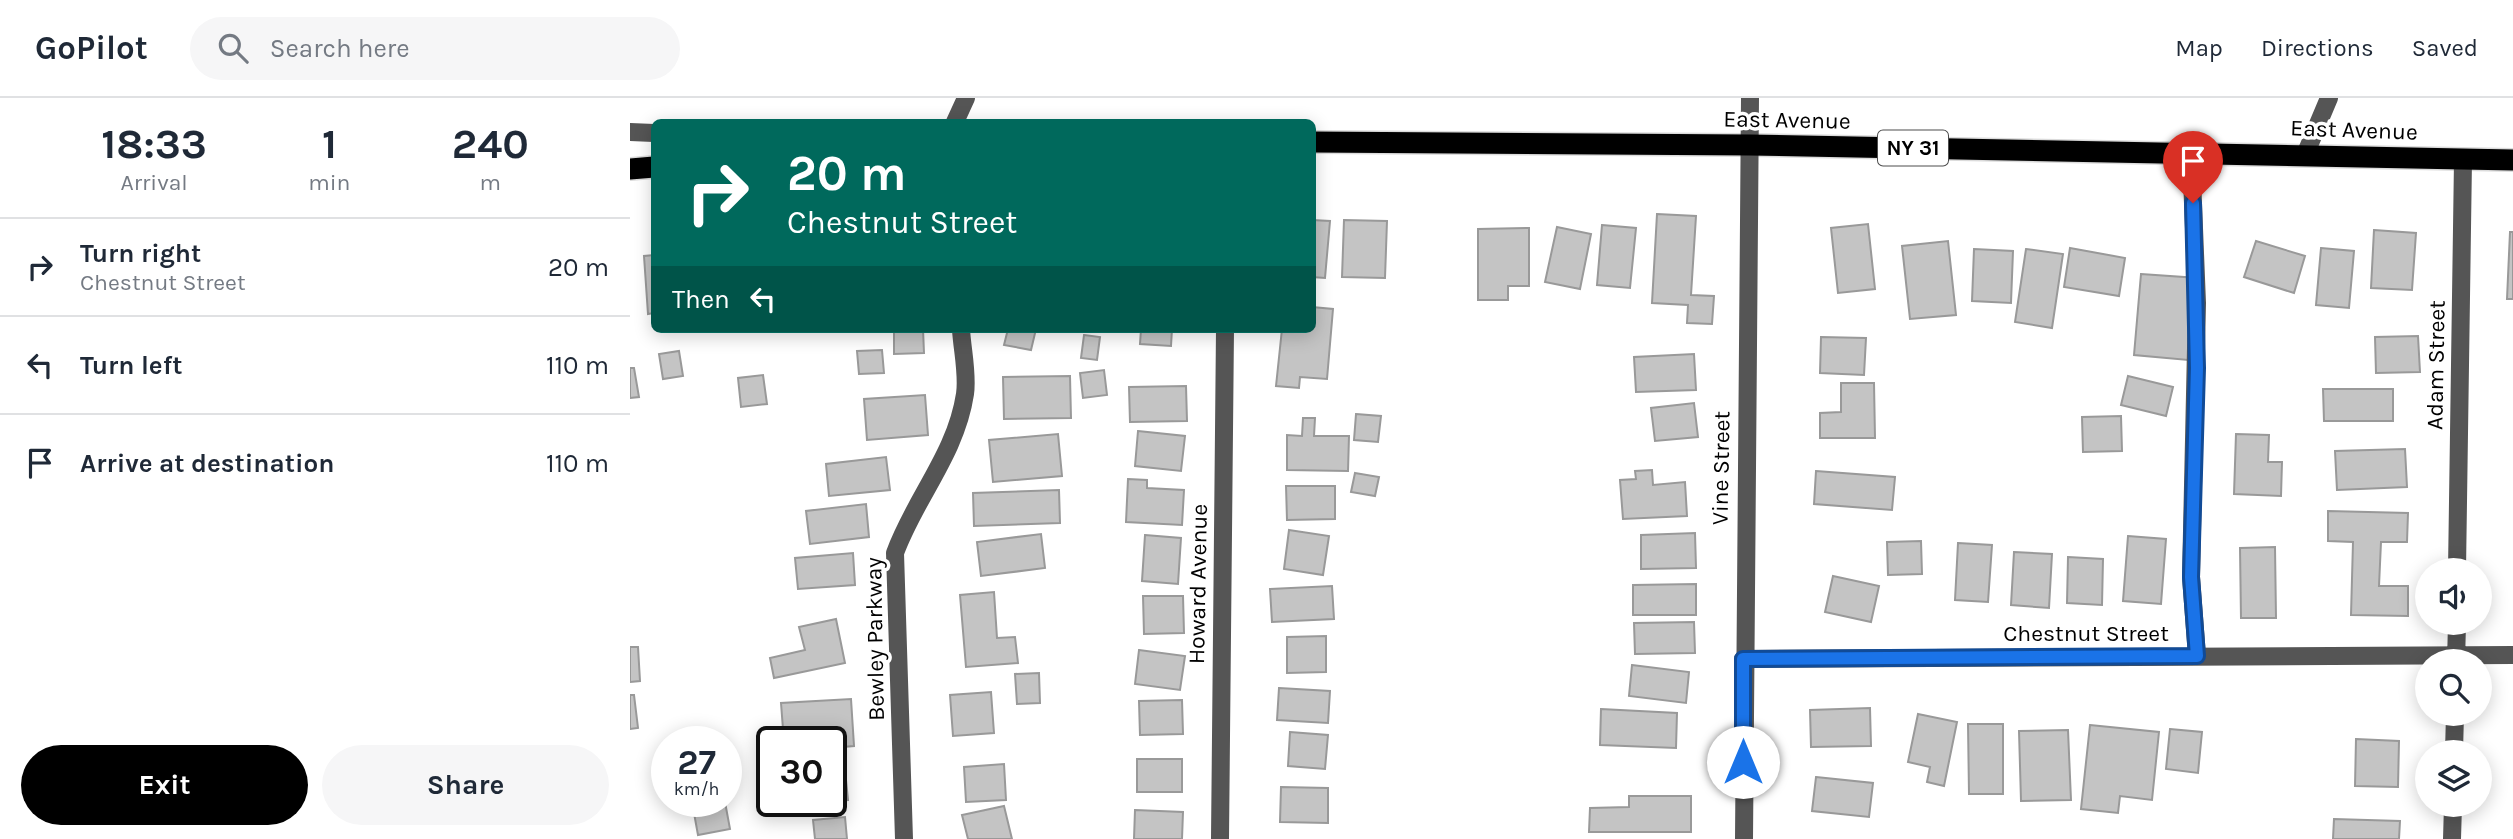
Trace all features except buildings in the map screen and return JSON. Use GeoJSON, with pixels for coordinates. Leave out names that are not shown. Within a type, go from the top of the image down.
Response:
{"type":"FeatureCollection","features":[{"type":"Feature","properties":{"kind":"highway","name":"East Avenue"},"geometry":{"type":"LineString","coordinates":[[1316,142],[1750,145],[2513,160]]}},
{"type":"Feature","properties":{"kind":"highway"},"geometry":{"type":"LineString","coordinates":[[630,169],[651,167]]}},
{"type":"Feature","properties":{"kind":"street"},"geometry":{"type":"LineString","coordinates":[[957,119],[966,98]]}},
{"type":"Feature","properties":{"kind":"street","name":"Vine Street"},"geometry":{"type":"LineString","coordinates":[[1744,839],[1743,659],[1751,98]]}},
{"type":"Feature","properties":{"kind":"street"},"geometry":{"type":"LineString","coordinates":[[2305,155],[2329,98]]}},
{"type":"Feature","properties":{"kind":"street"},"geometry":{"type":"LineString","coordinates":[[630,132],[651,133]]}},
{"type":"Feature","properties":{"kind":"street"},"geometry":{"type":"LineString","coordinates":[[2191,153],[2197,303],[2191,577],[2197,656]]}},
{"type":"Feature","properties":{"kind":"street","name":"Adam Street"},"geometry":{"type":"LineString","coordinates":[[2457,558],[2463,160]]}},
{"type":"Feature","properties":{"kind":"street","name":"Bewley Parkway"},"geometry":{"type":"LineString","coordinates":[[904,839],[895,553],[907,520],[947,456],[951,444],[965,393],[961,333]]}},
{"type":"Feature","properties":{"kind":"street","name":"Howard Avenue"},"geometry":{"type":"LineString","coordinates":[[1220,839],[1225,333]]}},
{"type":"Feature","properties":{"kind":"street","name":"Chestnut Street"},"geometry":{"type":"LineString","coordinates":[[1743,659],[2197,656],[2415,658]]}},
{"type":"Feature","properties":{"kind":"street","name":"Chestnut Street"},"geometry":{"type":"LineString","coordinates":[[2492,657],[2513,656]]}},
{"type":"Feature","properties":{"kind":"street"},"geometry":{"type":"LineString","coordinates":[[2452,839],[2453,817]]}},
{"type":"Feature","properties":{"kind":"route"},"geometry":{"type":"LineString","coordinates":[[1743,762],[1743,659],[2197,656],[2191,577],[2197,368],[2193,203]]}}]}
